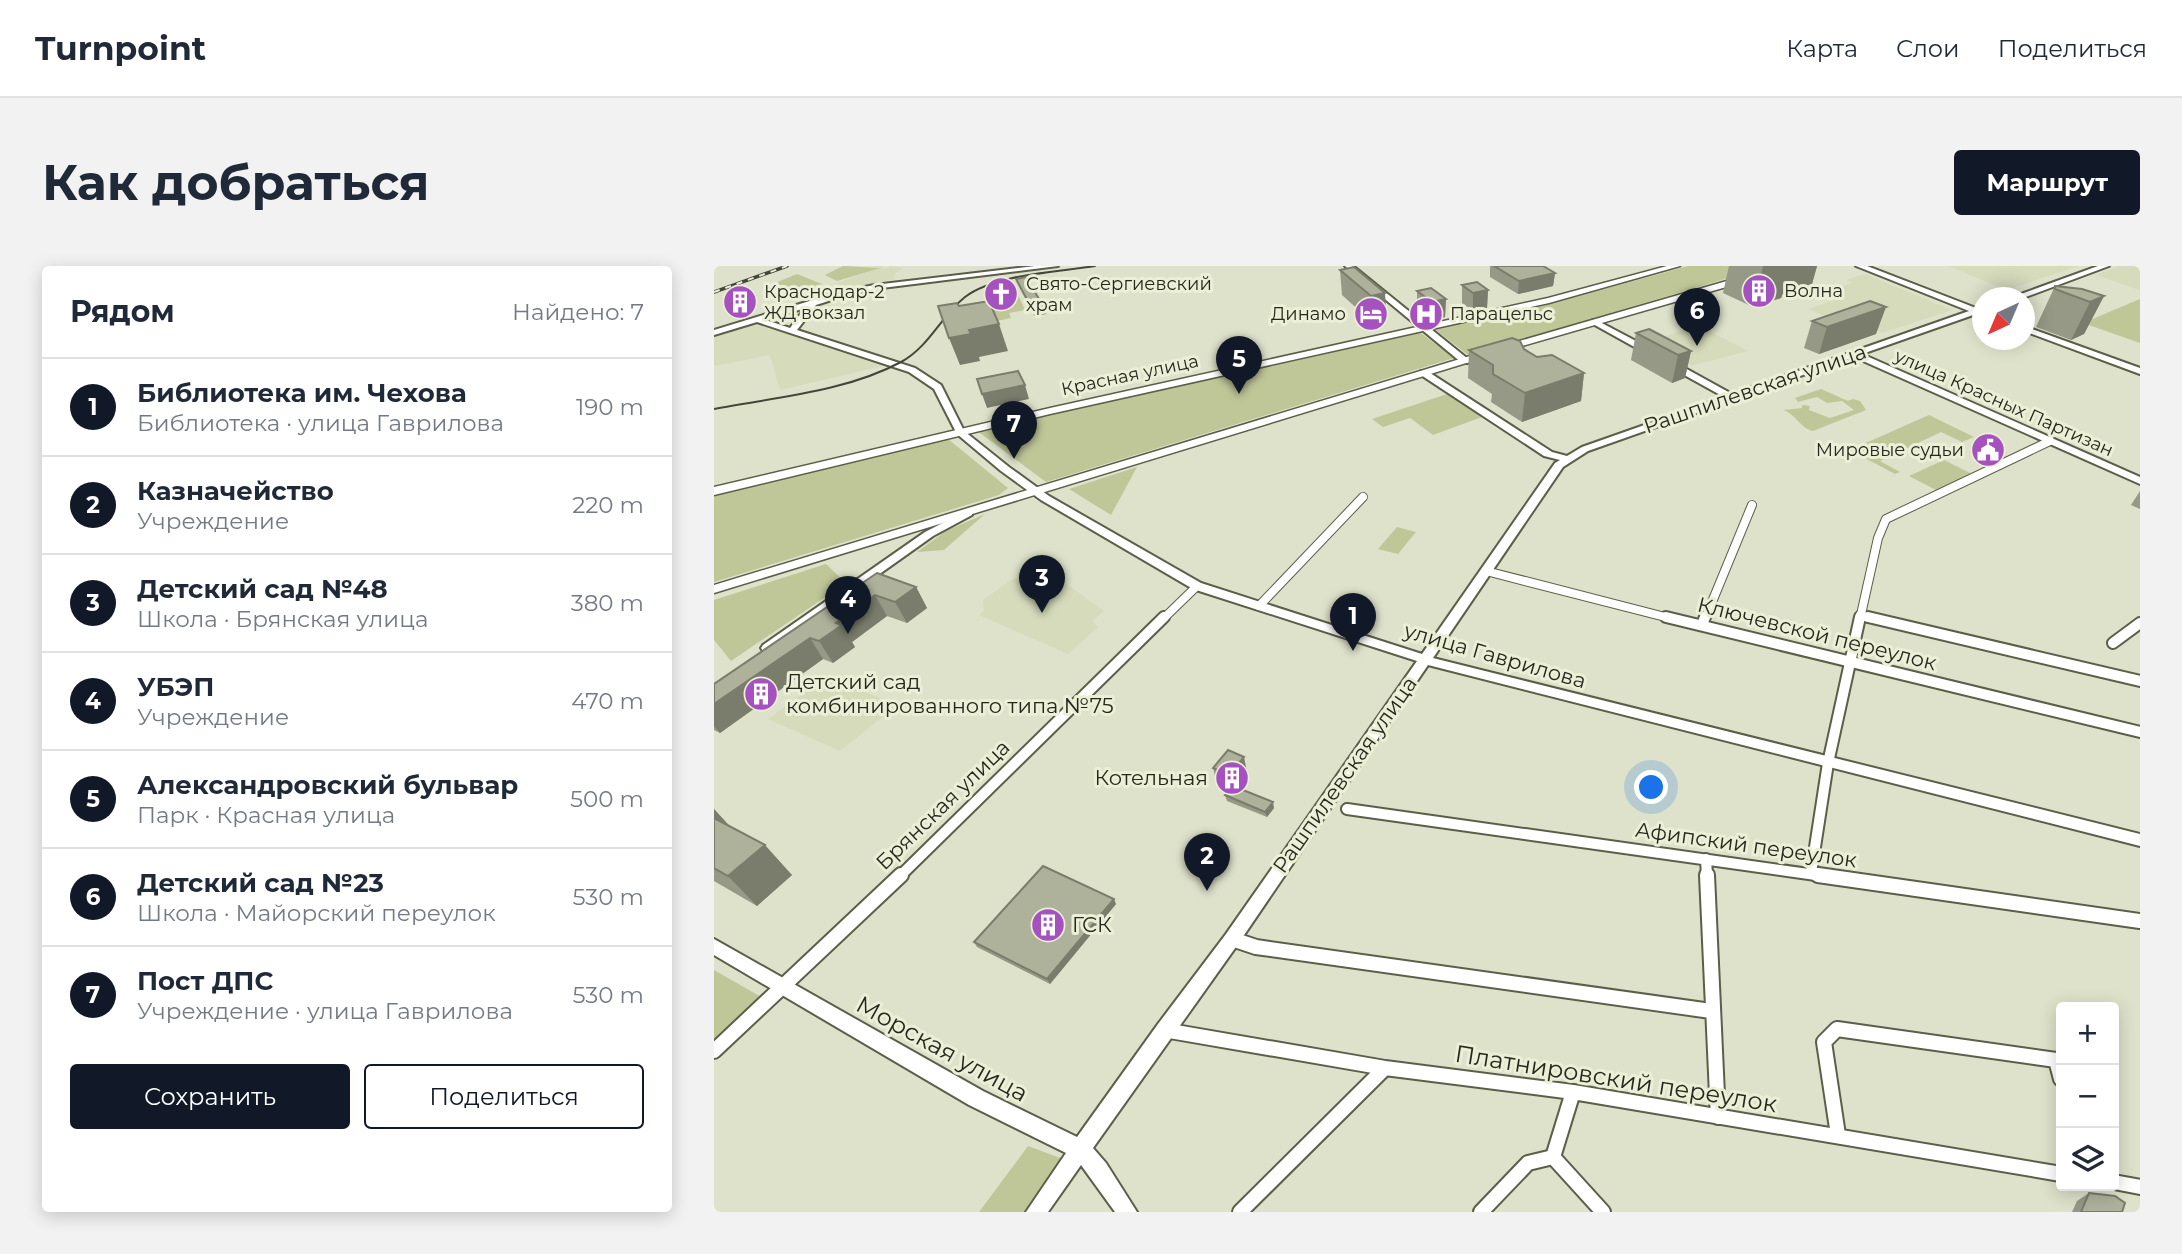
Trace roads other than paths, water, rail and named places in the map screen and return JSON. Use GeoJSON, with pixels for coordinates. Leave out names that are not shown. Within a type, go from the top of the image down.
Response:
{"type":"FeatureCollection","features":[{"type":"Feature","properties":{"kind":"main road","name":"Красная улица"},"geometry":{"type":"LineString","coordinates":[[714,491],[960,432],[1426,329],[1676,266]]}},
{"type":"Feature","properties":{"kind":"main road"},"geometry":{"type":"LineString","coordinates":[[714,589],[1759,274]]}},
{"type":"Feature","properties":{"kind":"street"},"geometry":{"type":"LineString","coordinates":[[714,333],[874,287],[1054,266]]}},
{"type":"Feature","properties":{"kind":"street"},"geometry":{"type":"LineString","coordinates":[[1349,266],[1465,361]]}},
{"type":"Feature","properties":{"kind":"street"},"geometry":{"type":"LineString","coordinates":[[1860,266],[1972,308]]}},
{"type":"Feature","properties":{"kind":"street"},"geometry":{"type":"LineString","coordinates":[[2035,291],[2105,266]]}},
{"type":"Feature","properties":{"kind":"street"},"geometry":{"type":"LineString","coordinates":[[792,331],[813,303]]}},
{"type":"Feature","properties":{"kind":"street","name":"Рашпилевская улица"},"geometry":{"type":"LineString","coordinates":[[1036,1212],[1164,1030],[1232,939],[1559,464],[1585,449],[1972,314]]}},
{"type":"Feature","properties":{"kind":"street","name":"улица Гаврилова"},"geometry":{"type":"LineString","coordinates":[[758,320],[912,370],[926,377],[938,387],[960,432],[1020,481],[1197,586],[1425,660],[2140,840]]}},
{"type":"Feature","properties":{"kind":"street"},"geometry":{"type":"LineString","coordinates":[[1596,322],[1731,397]]}},
{"type":"Feature","properties":{"kind":"street"},"geometry":{"type":"LineString","coordinates":[[2035,332],[2140,371]]}},
{"type":"Feature","properties":{"kind":"street","name":"улица Красных Партизан"},"geometry":{"type":"LineString","coordinates":[[1854,354],[2139,479]]}},
{"type":"Feature","properties":{"kind":"street"},"geometry":{"type":"LineString","coordinates":[[1424,373],[1548,454],[1566,459]]}},
{"type":"Feature","properties":{"kind":"street"},"geometry":{"type":"LineString","coordinates":[[1811,873],[1828,763],[1878,538],[1886,519],[2050,441]]}},
{"type":"Feature","properties":{"kind":"street"},"geometry":{"type":"LineString","coordinates":[[1012,499],[1019,494],[1020,481]]}},
{"type":"Feature","properties":{"kind":"street"},"geometry":{"type":"LineString","coordinates":[[1259,606],[1363,496]]}},
{"type":"Feature","properties":{"kind":"street"},"geometry":{"type":"LineString","coordinates":[[1702,625],[1752,505]]}},
{"type":"Feature","properties":{"kind":"street"},"geometry":{"type":"LineString","coordinates":[[755,657],[929,534],[968,513]]}},
{"type":"Feature","properties":{"kind":"street","name":"Ключевской переулок"},"geometry":{"type":"LineString","coordinates":[[1486,571],[2140,732]]}},
{"type":"Feature","properties":{"kind":"street","name":"Брянская улица"},"geometry":{"type":"LineString","coordinates":[[714,1051],[993,787],[1084,694],[1197,586]]}},
{"type":"Feature","properties":{"kind":"street"},"geometry":{"type":"LineString","coordinates":[[1860,615],[1918,631],[2140,681]]}},
{"type":"Feature","properties":{"kind":"street"},"geometry":{"type":"LineString","coordinates":[[2113,643],[2140,623]]}},
{"type":"Feature","properties":{"kind":"street","name":"Афипский переулок"},"geometry":{"type":"LineString","coordinates":[[1347,809],[2140,920]]}},
{"type":"Feature","properties":{"kind":"street"},"geometry":{"type":"LineString","coordinates":[[1706,859],[1711,1012],[1718,1117]]}},
{"type":"Feature","properties":{"kind":"street"},"geometry":{"type":"LineString","coordinates":[[1232,939],[1270,949],[1711,1012]]}},
{"type":"Feature","properties":{"kind":"street","name":"Морская улица"},"geometry":{"type":"LineString","coordinates":[[714,946],[976,1098],[1081,1150],[1099,1170],[1127,1212]]}},
{"type":"Feature","properties":{"kind":"street","name":"Платнировский переулок"},"geometry":{"type":"LineString","coordinates":[[1164,1030],[1385,1068],[1573,1092],[2056,1173]]}},
{"type":"Feature","properties":{"kind":"street"},"geometry":{"type":"LineString","coordinates":[[1838,1136],[1824,1042],[1837,1030],[2056,1060],[2057,1065]]}},
{"type":"Feature","properties":{"kind":"street"},"geometry":{"type":"LineString","coordinates":[[1240,1212],[1385,1068]]}},
{"type":"Feature","properties":{"kind":"street"},"geometry":{"type":"LineString","coordinates":[[1553,1157],[1573,1092]]}},
{"type":"Feature","properties":{"kind":"street"},"geometry":{"type":"LineString","coordinates":[[1481,1212],[1528,1163],[1553,1157]]}},
{"type":"Feature","properties":{"kind":"street"},"geometry":{"type":"LineString","coordinates":[[1553,1157],[1603,1212]]}},
{"type":"Feature","properties":{"kind":"street"},"geometry":{"type":"LineString","coordinates":[[2119,1183],[2140,1187]]}},
{"type":"Feature","properties":{"kind":"tram line"},"geometry":{"type":"LineString","coordinates":[[714,409],[834,387],[879,372],[911,356],[949,313],[965,297],[978,289],[1027,275],[1095,266]]}},
{"type":"Feature","properties":{"kind":"railway"},"geometry":{"type":"LineString","coordinates":[[714,292],[787,266]]}},
{"type":"Feature","properties":{"kind":"place","name":"Волна"},"geometry":{"type":"Point","coordinates":[1759,291]}},
{"type":"Feature","properties":{"kind":"place","name":"Свято-Сергиевский храм"},"geometry":{"type":"Point","coordinates":[1001,294]}},
{"type":"Feature","properties":{"kind":"place","name":"Краснодар-2 ЖД вокзал"},"geometry":{"type":"Point","coordinates":[740,302]}},
{"type":"Feature","properties":{"kind":"place","name":"Динамо"},"geometry":{"type":"Point","coordinates":[1371,314]}},
{"type":"Feature","properties":{"kind":"place","name":"Парацельс"},"geometry":{"type":"Point","coordinates":[1426,314]}},
{"type":"Feature","properties":{"kind":"place","name":"Детский сад №23"},"geometry":{"type":"Point","coordinates":[1697,346]}},
{"type":"Feature","properties":{"kind":"place","name":"Александровский бульвар"},"geometry":{"type":"Point","coordinates":[1239,394]}},
{"type":"Feature","properties":{"kind":"place","name":"Мировые судьи"},"geometry":{"type":"Point","coordinates":[1988,450]}},
{"type":"Feature","properties":{"kind":"place","name":"Пост ДПС"},"geometry":{"type":"Point","coordinates":[1014,459]}},
{"type":"Feature","properties":{"kind":"place","name":"Детский сад №48"},"geometry":{"type":"Point","coordinates":[1042,613]}},
{"type":"Feature","properties":{"kind":"place","name":"УБЭП"},"geometry":{"type":"Point","coordinates":[848,634]}},
{"type":"Feature","properties":{"kind":"place","name":"Библиотека им. Чехова"},"geometry":{"type":"Point","coordinates":[1353,651]}},
{"type":"Feature","properties":{"kind":"place","name":"Детский сад комбинированного типа №75"},"geometry":{"type":"Point","coordinates":[761,694]}},
{"type":"Feature","properties":{"kind":"place","name":"Котельная"},"geometry":{"type":"Point","coordinates":[1232,778]}},
{"type":"Feature","properties":{"kind":"place","name":"Казначейство"},"geometry":{"type":"Point","coordinates":[1207,891]}},
{"type":"Feature","properties":{"kind":"place","name":"ГСК"},"geometry":{"type":"Point","coordinates":[1048,925]}}]}
